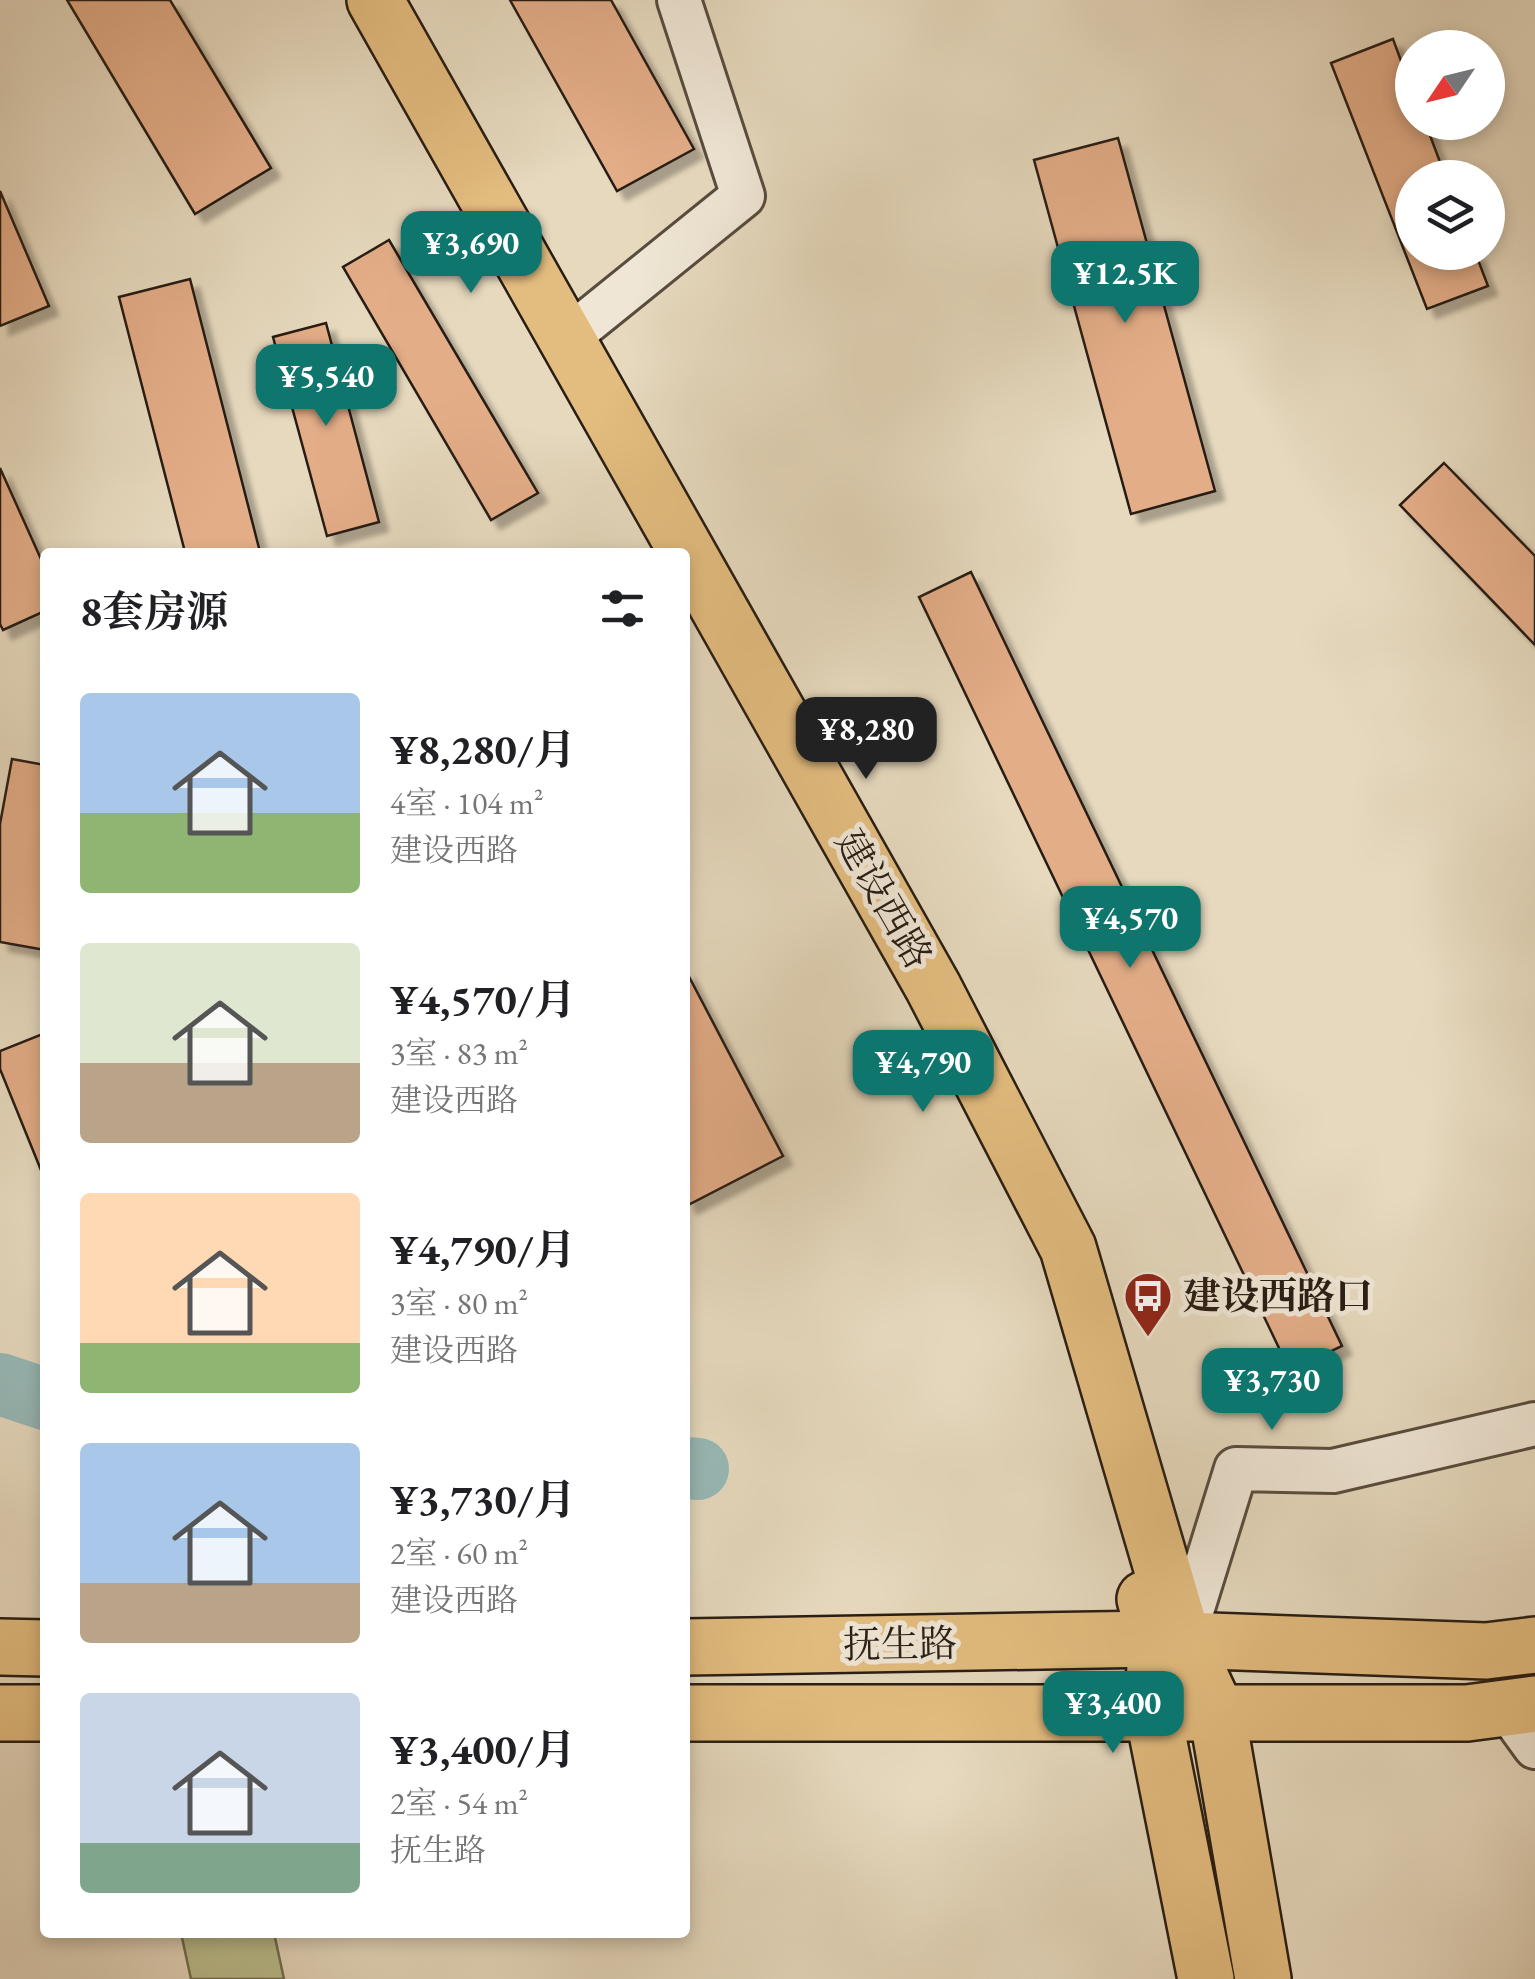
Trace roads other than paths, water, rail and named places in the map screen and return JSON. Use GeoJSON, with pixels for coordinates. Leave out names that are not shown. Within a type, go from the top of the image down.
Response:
{"type":"FeatureCollection","features":[{"type":"Feature","properties":{"kind":"main road"},"geometry":{"type":"LineString","coordinates":[[350,0],[660,548]]}},
{"type":"Feature","properties":{"kind":"main road","name":"建设西路"},"geometry":{"type":"LineString","coordinates":[[375,0],[685,548]]}},
{"type":"Feature","properties":{"kind":"main road","name":"建设西路"},"geometry":{"type":"LineString","coordinates":[[690,557],[934,987],[1068,1248],[1170,1640],[1152,1713],[1206,1979]]}},
{"type":"Feature","properties":{"kind":"main road","name":"建设西路"},"geometry":{"type":"LineString","coordinates":[[690,602],[910,1000],[1044,1258],[1170,1640],[1217,1712],[1263,1979]]}},
{"type":"Feature","properties":{"kind":"main road","name":"抚生路"},"geometry":{"type":"LineString","coordinates":[[690,1648],[1170,1640],[1486,1651],[1535,1645]]}},
{"type":"Feature","properties":{"kind":"main road"},"geometry":{"type":"LineString","coordinates":[[0,1647],[40,1648]]}},
{"type":"Feature","properties":{"kind":"main road"},"geometry":{"type":"LineString","coordinates":[[0,1713],[40,1713]]}},
{"type":"Feature","properties":{"kind":"main road","name":"抚生路"},"geometry":{"type":"LineString","coordinates":[[690,1713],[1467,1713],[1525,1719]]}},
{"type":"Feature","properties":{"kind":"street"},"geometry":{"type":"LineString","coordinates":[[566,339],[743,196],[678,0]]}},
{"type":"Feature","properties":{"kind":"street"},"geometry":{"type":"LineString","coordinates":[[1170,1640],[1236,1468],[1333,1470],[1535,1424]]}},
{"type":"Feature","properties":{"kind":"waterway"},"geometry":{"type":"LineString","coordinates":[[0,1384],[40,1397]]}},
{"type":"Feature","properties":{"kind":"waterway"},"geometry":{"type":"LineString","coordinates":[[690,1468],[698,1469]]}},
{"type":"Feature","properties":{"kind":"place","name":"建设西路口"},"geometry":{"type":"Point","coordinates":[1148,1338]}}]}
